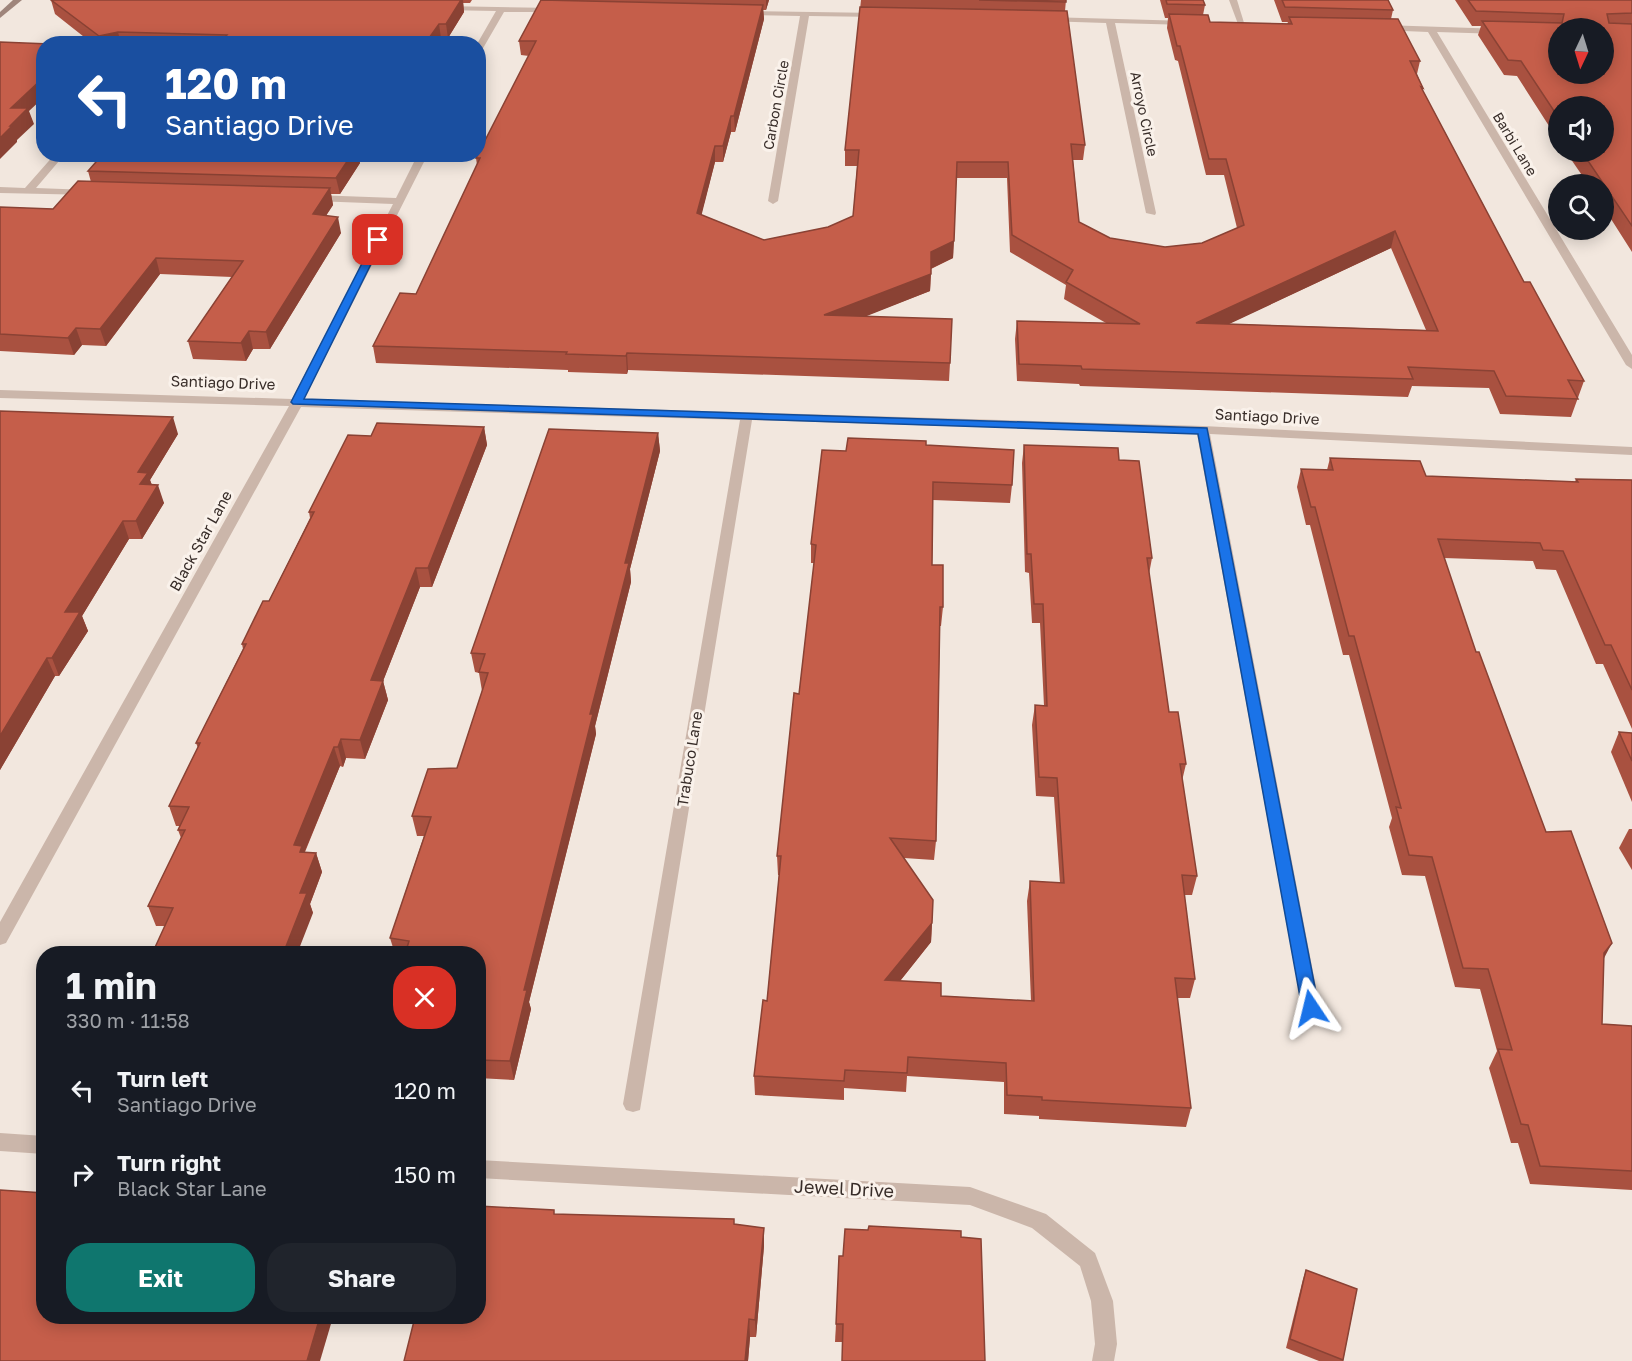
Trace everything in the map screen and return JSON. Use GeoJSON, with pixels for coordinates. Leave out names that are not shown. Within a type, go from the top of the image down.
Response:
{"type":"FeatureCollection","features":[{"type":"Feature","properties":{"kind":"main road"},"geometry":{"type":"LineString","coordinates":[[0,16],[18,0]]}},
{"type":"Feature","properties":{"kind":"street"},"geometry":{"type":"LineString","coordinates":[[1233,0],[1242,24]]}},
{"type":"Feature","properties":{"kind":"street"},"geometry":{"type":"LineString","coordinates":[[430,7],[559,10]]}},
{"type":"Feature","properties":{"kind":"street"},"geometry":{"type":"LineString","coordinates":[[486,36],[501,9]]}},
{"type":"Feature","properties":{"kind":"street"},"geometry":{"type":"LineString","coordinates":[[735,12],[887,16]]}},
{"type":"Feature","properties":{"kind":"street","name":"Carbon Circle"},"geometry":{"type":"LineString","coordinates":[[773,201],[805,14]]}},
{"type":"Feature","properties":{"kind":"street"},"geometry":{"type":"LineString","coordinates":[[1040,19],[1194,23]]}},
{"type":"Feature","properties":{"kind":"street","name":"Arroyo Circle"},"geometry":{"type":"LineString","coordinates":[[1110,21],[1151,213]]}},
{"type":"Feature","properties":{"kind":"street"},"geometry":{"type":"LineString","coordinates":[[1230,24],[1254,24]]}},
{"type":"Feature","properties":{"kind":"street"},"geometry":{"type":"LineString","coordinates":[[1372,27],[1512,31]]}},
{"type":"Feature","properties":{"kind":"street","name":"Barbi Lane"},"geometry":{"type":"LineString","coordinates":[[1431,29],[1632,365]]}},
{"type":"Feature","properties":{"kind":"street"},"geometry":{"type":"LineString","coordinates":[[28,191],[54,162]]}},
{"type":"Feature","properties":{"kind":"street","name":"Black Star Lane"},"geometry":{"type":"LineString","coordinates":[[0,939],[297,402],[419,162]]}},
{"type":"Feature","properties":{"kind":"street"},"geometry":{"type":"LineString","coordinates":[[0,190],[99,193]]}},
{"type":"Feature","properties":{"kind":"street"},"geometry":{"type":"LineString","coordinates":[[298,198],[398,201]]}},
{"type":"Feature","properties":{"kind":"street","name":"Santiago Drive"},"geometry":{"type":"LineString","coordinates":[[0,394],[1203,430],[1632,451]]}},
{"type":"Feature","properties":{"kind":"street","name":"Trabuco Lane"},"geometry":{"type":"LineString","coordinates":[[633,1104],[747,415]]}},
{"type":"Feature","properties":{"kind":"street"},"geometry":{"type":"LineString","coordinates":[[1203,430],[1311,1008]]}},
{"type":"Feature","properties":{"kind":"street"},"geometry":{"type":"LineString","coordinates":[[0,1142],[36,1144]]}},
{"type":"Feature","properties":{"kind":"street","name":"Jewel Drive"},"geometry":{"type":"LineString","coordinates":[[486,1169],[970,1196],[1039,1221],[1088,1260],[1102,1301],[1106,1344],[1103,1361]]}},
{"type":"Feature","properties":{"kind":"building"},"geometry":{"type":"Polygon","coordinates":[[[51,0],[461,0],[446,24],[439,24],[431,36],[226,36],[118,32],[99,36],[51,0]]]}},
{"type":"Feature","properties":{"kind":"building"},"geometry":{"type":"Polygon","coordinates":[[[541,0],[763,5],[734,116],[731,116],[723,146],[715,146],[697,213],[764,240],[828,227],[853,216],[859,150],[845,150],[860,7],[1067,11],[1085,145],[1071,144],[1079,222],[1110,238],[1165,247],[1202,243],[1244,225],[1226,159],[1209,159],[1180,46],[1177,46],[1169,14],[1208,15],[1210,22],[1292,24],[1289,17],[1398,19],[1420,61],[1410,61],[1423,88],[1421,87],[1524,282],[1530,282],[1584,381],[1568,380],[1578,399],[1506,396],[1494,371],[1408,367],[1413,379],[1082,369],[1081,366],[1019,364],[1017,321],[1140,324],[1066,282],[1073,270],[1012,235],[1008,162],[957,162],[954,241],[931,252],[931,274],[824,315],[952,319],[950,363],[627,353],[626,356],[373,346],[400,293],[416,294],[478,162],[486,162],[486,138],[536,41],[519,41],[541,0]],[[1395,231],[1196,323],[1438,331],[1395,231]]]}},
{"type":"Feature","properties":{"kind":"building"},"geometry":{"type":"Polygon","coordinates":[[[979,0],[1066,0],[1066,2],[979,0]]]}},
{"type":"Feature","properties":{"kind":"building"},"geometry":{"type":"Polygon","coordinates":[[[1166,0],[1203,0],[1205,5],[1167,4],[1166,0]]]}},
{"type":"Feature","properties":{"kind":"building"},"geometry":{"type":"Polygon","coordinates":[[[1282,0],[1388,0],[1393,10],[1285,7],[1282,0]]]}},
{"type":"Feature","properties":{"kind":"building"},"geometry":{"type":"Polygon","coordinates":[[[1468,0],[1632,0],[1632,13],[1607,14],[1608,18],[1563,18],[1564,14],[1476,11],[1468,0]]]}},
{"type":"Feature","properties":{"kind":"building"},"geometry":{"type":"Polygon","coordinates":[[[1482,21],[1548,23],[1548,84],[1614,84],[1614,23],[1632,24],[1632,226],[1614,199],[1614,174],[1597,174],[1589,162],[1614,162],[1614,96],[1548,96],[1548,102],[1521,61],[1508,60],[1482,21]]]}},
{"type":"Feature","properties":{"kind":"building"},"geometry":{"type":"Polygon","coordinates":[[[0,42],[36,43],[36,85],[11,108],[28,108],[0,138],[0,42]]]}},
{"type":"Feature","properties":{"kind":"building"},"geometry":{"type":"Polygon","coordinates":[[[96,162],[347,162],[336,178],[88,171],[96,162]]]}},
{"type":"Feature","properties":{"kind":"building"},"geometry":{"type":"Polygon","coordinates":[[[78,181],[330,188],[313,214],[338,217],[266,332],[249,331],[241,343],[188,341],[243,261],[156,258],[100,329],[76,328],[68,338],[0,334],[0,207],[53,209],[78,181]]]}},
{"type":"Feature","properties":{"kind":"building"},"geometry":{"type":"Polygon","coordinates":[[[0,411],[173,417],[138,472],[148,473],[140,484],[158,485],[136,521],[123,521],[65,612],[80,612],[52,658],[47,658],[0,736],[0,411]]]}},
{"type":"Feature","properties":{"kind":"building"},"geometry":{"type":"Polygon","coordinates":[[[377,423],[484,427],[428,568],[416,568],[371,680],[383,681],[360,740],[341,739],[338,747],[334,747],[294,845],[302,846],[300,852],[316,853],[300,893],[307,893],[286,946],[156,946],[173,908],[148,906],[185,830],[178,830],[189,807],[169,806],[200,743],[196,743],[246,644],[242,644],[263,601],[269,601],[314,512],[309,512],[348,435],[371,436],[377,423]]]}},
{"type":"Feature","properties":{"kind":"building"},"geometry":{"type":"Polygon","coordinates":[[[549,429],[658,433],[625,563],[629,563],[590,714],[593,714],[524,990],[527,990],[510,1061],[486,1060],[486,946],[407,946],[409,941],[390,938],[431,817],[412,816],[428,769],[457,768],[488,673],[479,672],[485,654],[471,653],[549,429]]]}},
{"type":"Feature","properties":{"kind":"building"},"geometry":{"type":"Polygon","coordinates":[[[848,438],[926,441],[926,445],[1014,450],[1012,485],[933,482],[932,565],[943,565],[943,607],[940,607],[936,841],[890,838],[933,900],[932,923],[885,980],[941,983],[941,996],[1034,1001],[1030,881],[1064,883],[1057,778],[1039,777],[1035,705],[1047,706],[1043,604],[1034,604],[1031,554],[1027,554],[1024,445],[1118,448],[1119,460],[1139,461],[1152,558],[1147,558],[1169,712],[1178,712],[1186,764],[1180,764],[1197,876],[1182,875],[1195,979],[1175,978],[1191,1108],[1042,1100],[1042,1097],[1007,1095],[1006,1063],[908,1057],[907,1073],[845,1070],[844,1081],[754,1076],[763,1000],[767,1001],[781,856],[777,856],[794,693],[799,694],[816,545],[811,544],[822,450],[846,451],[848,438]]]}},
{"type":"Feature","properties":{"kind":"building"},"geometry":{"type":"Polygon","coordinates":[[[1330,458],[1420,461],[1426,476],[1578,482],[1576,479],[1632,480],[1632,690],[1611,645],[1605,645],[1563,551],[1543,550],[1540,543],[1438,539],[1476,652],[1479,652],[1546,832],[1571,831],[1612,943],[1604,953],[1602,1024],[1632,1026],[1632,1171],[1540,1166],[1528,1125],[1521,1124],[1498,1049],[1512,1050],[1488,969],[1463,968],[1432,857],[1409,855],[1396,807],[1401,808],[1354,636],[1349,636],[1315,507],[1311,507],[1301,469],[1333,470],[1330,458]]]}},
{"type":"Feature","properties":{"kind":"building"},"geometry":{"type":"Polygon","coordinates":[[[1619,732],[1632,733],[1632,761],[1619,732]]]}},
{"type":"Feature","properties":{"kind":"building"},"geometry":{"type":"Polygon","coordinates":[[[0,1190],[36,1192],[36,1324],[318,1324],[307,1361],[0,1361],[0,1190]]]}},
{"type":"Feature","properties":{"kind":"building"},"geometry":{"type":"Polygon","coordinates":[[[486,1206],[554,1210],[554,1214],[734,1219],[734,1224],[764,1228],[755,1320],[749,1319],[745,1361],[404,1361],[413,1324],[486,1324],[486,1206]]]}},
{"type":"Feature","properties":{"kind":"building"},"geometry":{"type":"Polygon","coordinates":[[[869,1226],[961,1231],[961,1237],[981,1239],[985,1361],[842,1361],[843,1324],[836,1324],[839,1256],[843,1256],[845,1229],[868,1230],[869,1226]]]}},
{"type":"Feature","properties":{"kind":"building"},"geometry":{"type":"Polygon","coordinates":[[[1306,1270],[1357,1289],[1343,1360],[1290,1339],[1306,1270]]]}},
{"type":"Feature","properties":{"kind":"route"},"geometry":{"type":"LineString","coordinates":[[378,240],[297,402],[1203,430],[1311,1008]]}}]}
